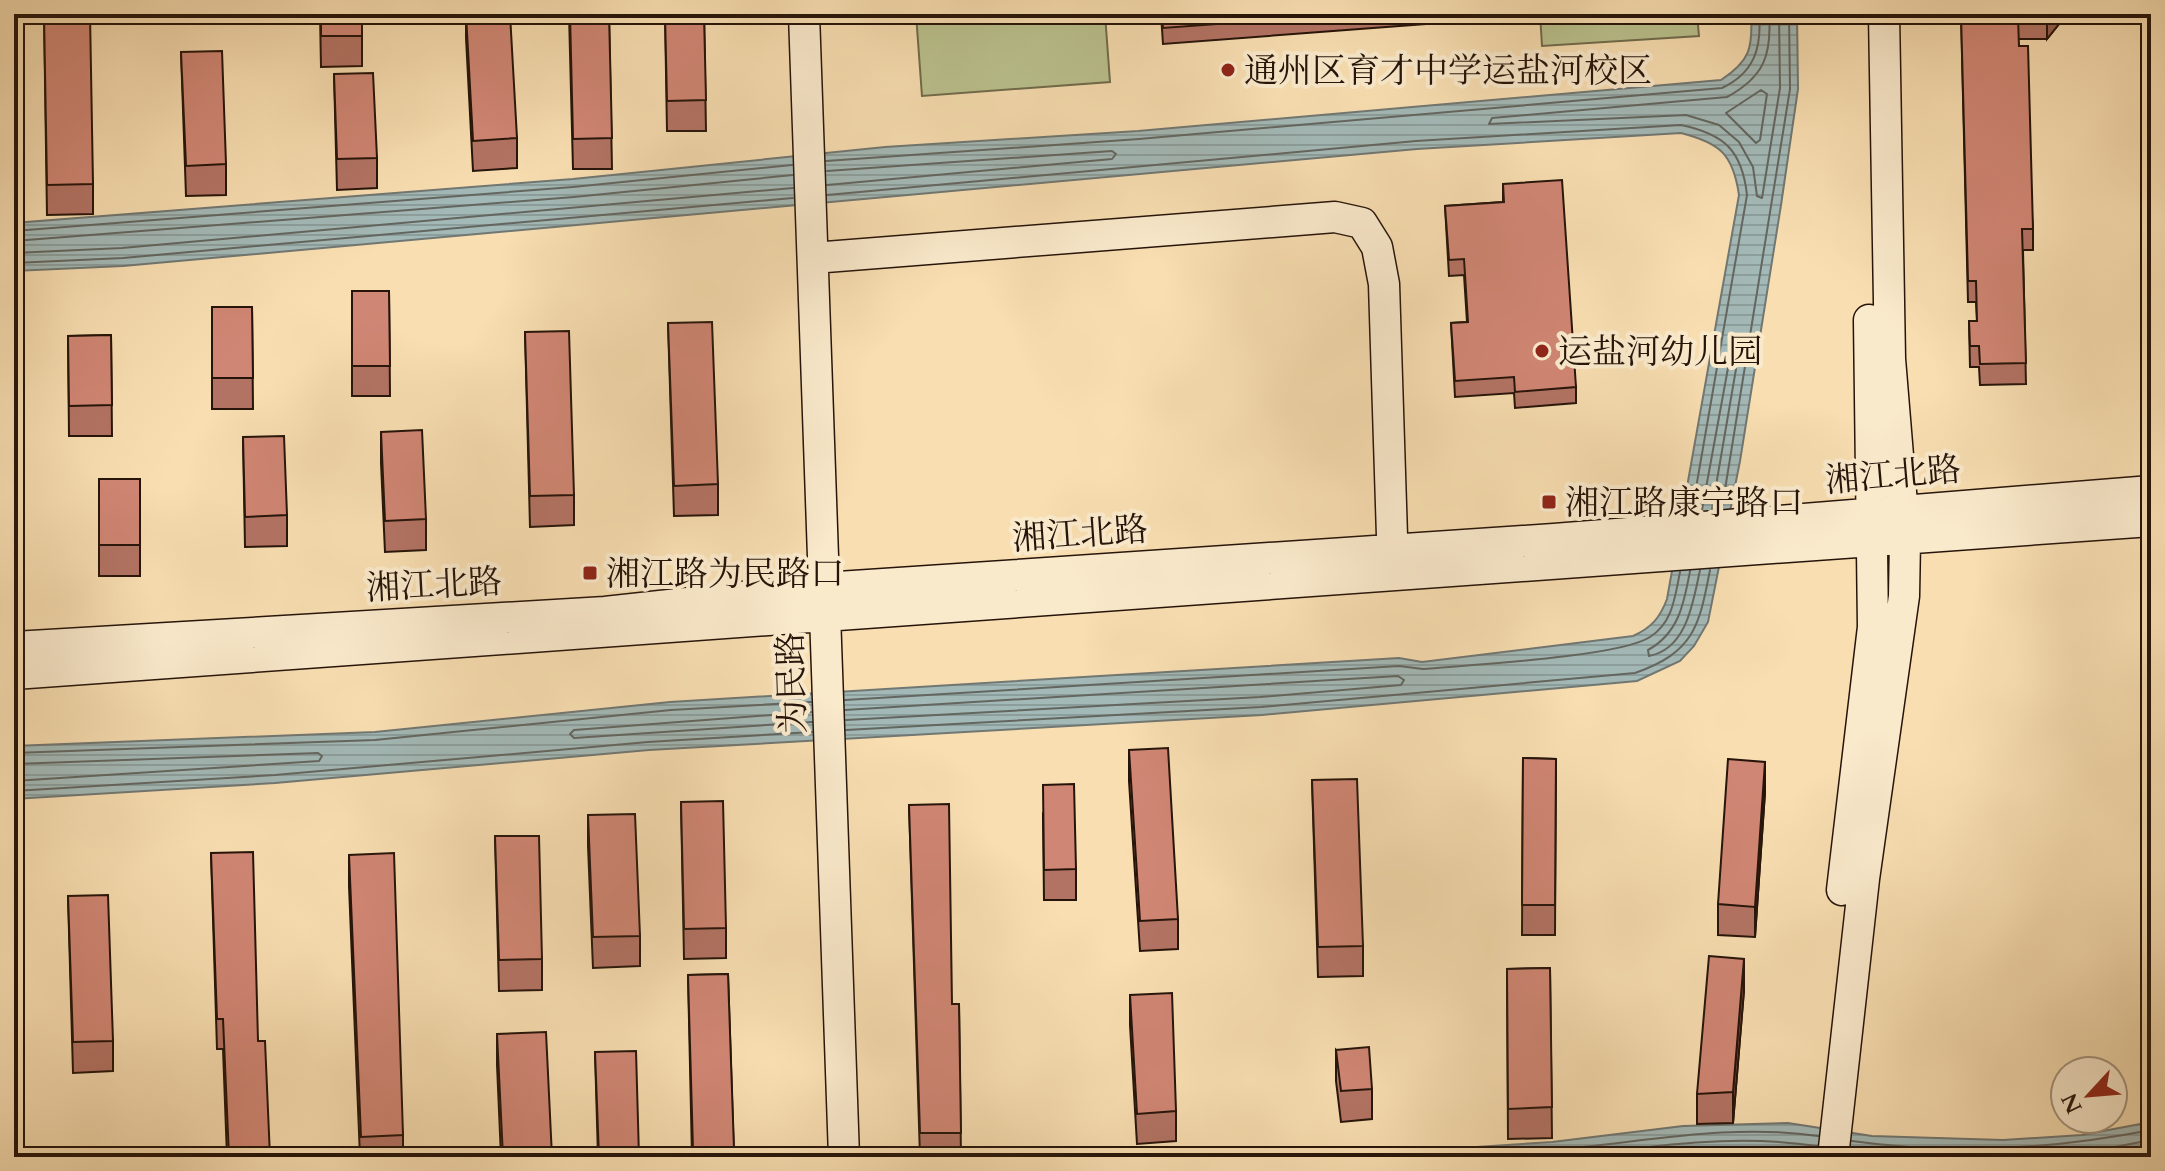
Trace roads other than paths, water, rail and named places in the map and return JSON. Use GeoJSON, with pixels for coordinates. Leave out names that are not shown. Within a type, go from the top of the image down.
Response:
{"type":"FeatureCollection","features":[{"type":"Feature","properties":{"kind":"street","name":"为民路"},"geometry":{"type":"LineString","coordinates":[[804,14],[844,1157]]}},
{"type":"Feature","properties":{"kind":"street"},"geometry":{"type":"LineString","coordinates":[[1833,1157],[1828,1102],[1873,627],[1865,14]]}},
{"type":"Feature","properties":{"kind":"street"},"geometry":{"type":"LineString","coordinates":[[1812,1157],[1828,1102],[1864,879],[1904,596],[1904,525],[1889,343],[1884,14]]}},
{"type":"Feature","properties":{"kind":"street"},"geometry":{"type":"LineString","coordinates":[[813,258],[1335,217],[1362,223],[1377,247],[1384,284],[1392,564]]}},
{"type":"Feature","properties":{"kind":"street","name":"湘江北路"},"geometry":{"type":"LineString","coordinates":[[14,674],[827,619],[1392,564],[1904,525],[2151,491]]}},
{"type":"Feature","properties":{"kind":"street","name":"湘江北路"},"geometry":{"type":"LineString","coordinates":[[1904,525],[2151,521]]}},
{"type":"Feature","properties":{"kind":"street","name":"湘江北路"},"geometry":{"type":"LineString","coordinates":[[14,647],[605,612],[823,588],[1392,564]]}},
{"type":"Feature","properties":{"kind":"water"},"geometry":{"type":"Polygon","coordinates":[[[1751,14],[1797,14],[1798,89],[1740,461],[1708,622],[1694,646],[1680,661],[1637,681],[1262,715],[649,750],[275,783],[14,799],[14,746],[375,732],[670,702],[1399,658],[1422,662],[1633,636],[1654,622],[1667,599],[1739,195],[1733,169],[1722,152],[1706,141],[1681,133],[1417,149],[123,266],[14,271],[14,223],[573,179],[885,147],[1138,131],[1721,80],[1748,53],[1751,14]]]}},
{"type":"Feature","properties":{"kind":"water"},"geometry":{"type":"Polygon","coordinates":[[[2151,1122],[2151,1157],[1323,1157],[1552,1142],[1683,1126],[1788,1123],[1872,1136],[2003,1140],[2129,1135],[2129,1126],[2151,1122]]]}},
{"type":"Feature","properties":{"kind":"place","name":"通州区育才中学运盐河校区"},"geometry":{"type":"Point","coordinates":[1228,70]}},
{"type":"Feature","properties":{"kind":"place","name":"运盐河幼儿园"},"geometry":{"type":"Point","coordinates":[1542,351]}},
{"type":"Feature","properties":{"kind":"place","name":"湘江路康宁路口"},"geometry":{"type":"Point","coordinates":[1549,502]}},
{"type":"Feature","properties":{"kind":"place","name":"湘江路为民路口"},"geometry":{"type":"Point","coordinates":[590,573]}}]}
